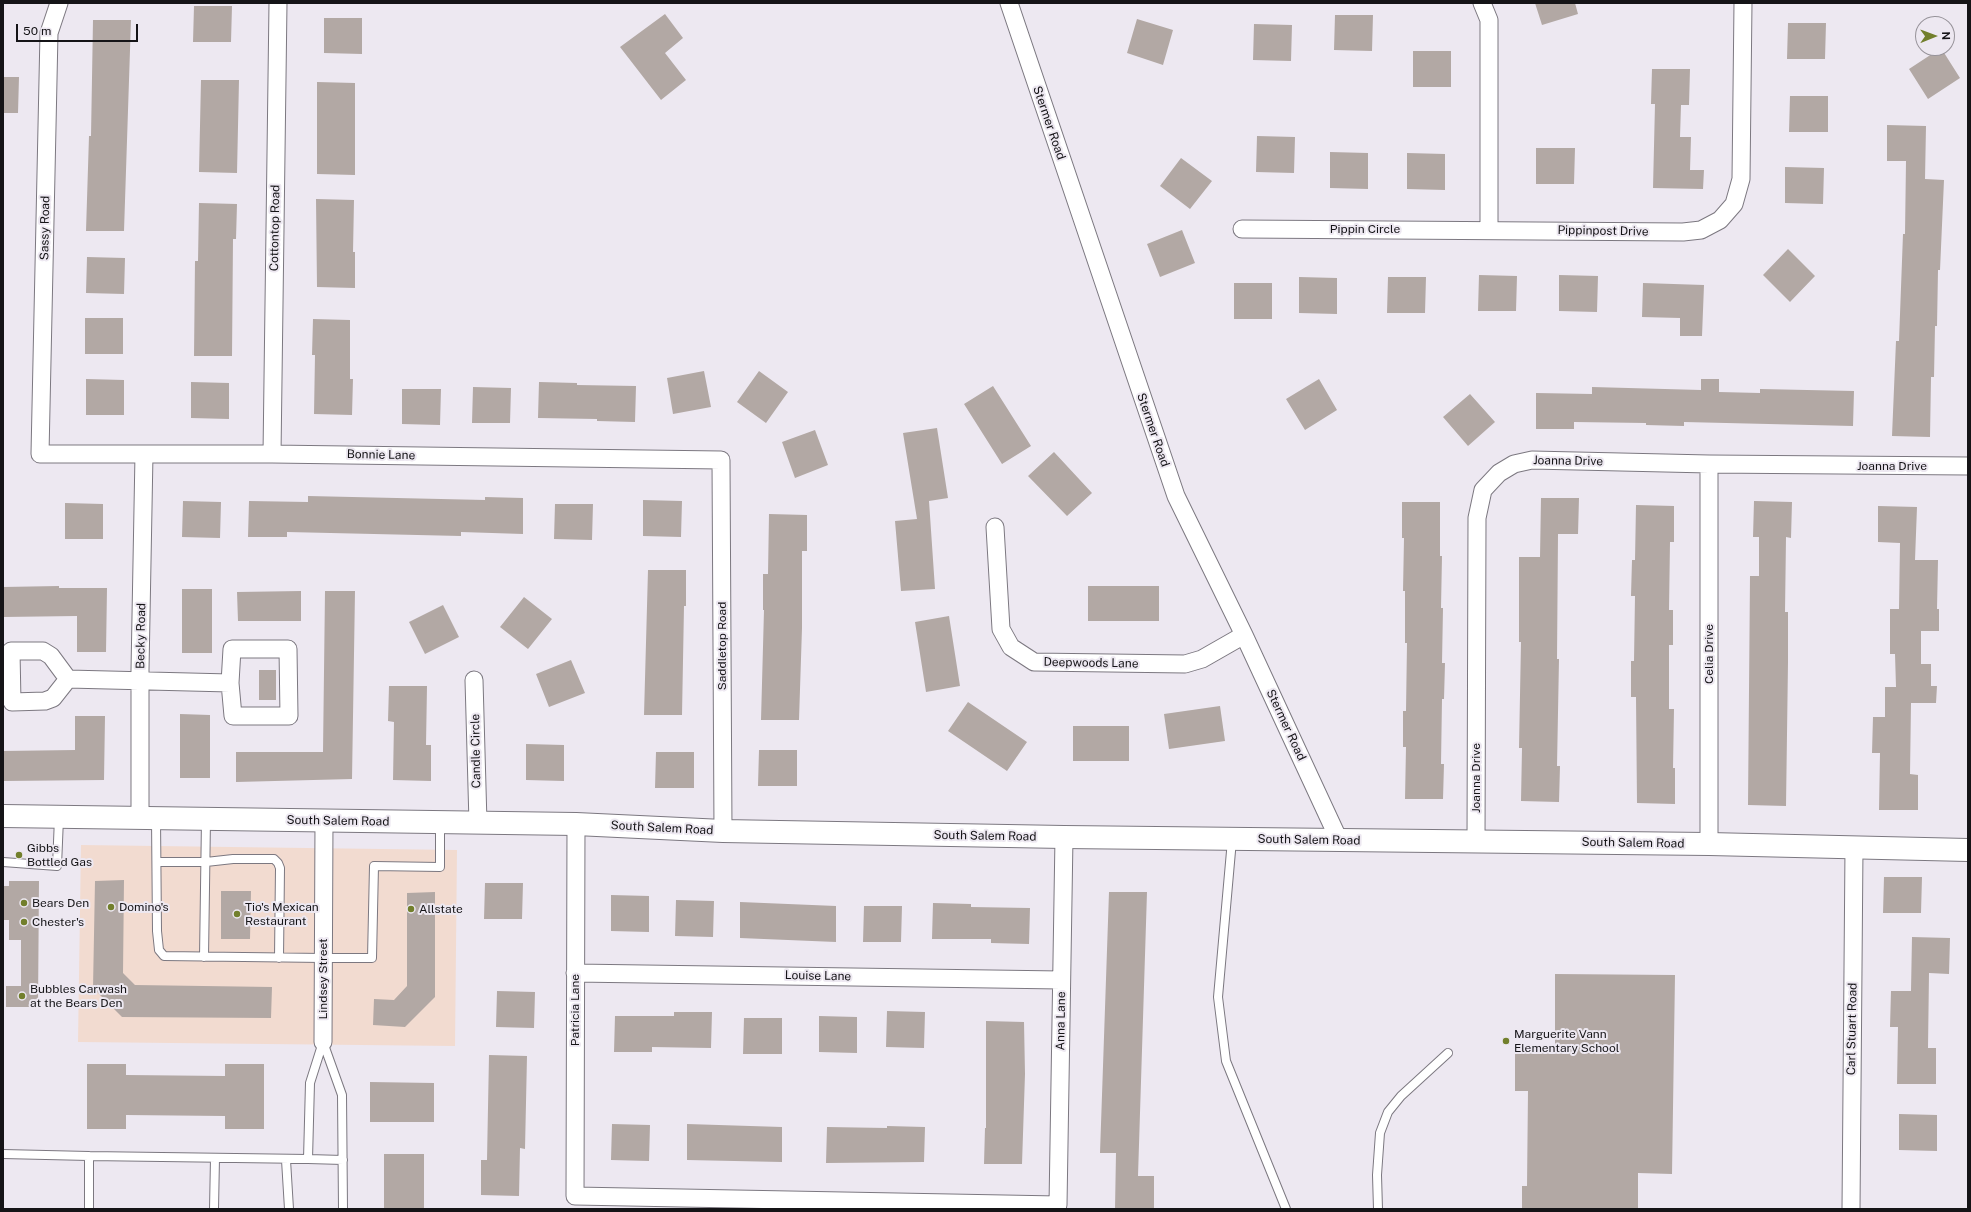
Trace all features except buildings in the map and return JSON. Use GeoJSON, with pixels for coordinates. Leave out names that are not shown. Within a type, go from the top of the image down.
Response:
{"type":"FeatureCollection","features":[{"type":"Feature","properties":{"kind":"main road","name":"South Salem Road"},"geometry":{"type":"LineString","coordinates":[[3,816],[576,824],[723,831],[1064,837],[1709,844],[1968,850]]}},
{"type":"Feature","properties":{"kind":"street","name":"Sassy Road"},"geometry":{"type":"LineString","coordinates":[[40,454],[49,33],[59,3]]}},
{"type":"Feature","properties":{"kind":"street","name":"Cottontop Road"},"geometry":{"type":"LineString","coordinates":[[272,454],[278,3]]}},
{"type":"Feature","properties":{"kind":"street","name":"Stermer Road"},"geometry":{"type":"LineString","coordinates":[[1009,3],[1176,496],[1244,635],[1339,840]]}},
{"type":"Feature","properties":{"kind":"street"},"geometry":{"type":"LineString","coordinates":[[1482,3],[1490,20],[1488,230]]}},
{"type":"Feature","properties":{"kind":"street","name":"Pippinpost Drive"},"geometry":{"type":"LineString","coordinates":[[1488,230],[1683,232],[1701,230],[1720,220],[1734,204],[1741,179],[1743,3]]}},
{"type":"Feature","properties":{"kind":"street","name":"Pippin Circle"},"geometry":{"type":"LineString","coordinates":[[1242,229],[1488,230]]}},
{"type":"Feature","properties":{"kind":"street","name":"Bonnie Lane"},"geometry":{"type":"LineString","coordinates":[[40,454],[272,454],[721,460]]}},
{"type":"Feature","properties":{"kind":"street","name":"Becky Road"},"geometry":{"type":"LineString","coordinates":[[144,454],[140,682],[148,818]]}},
{"type":"Feature","properties":{"kind":"street","name":"Saddletop Road"},"geometry":{"type":"LineString","coordinates":[[721,460],[723,831]]}},
{"type":"Feature","properties":{"kind":"street","name":"Joanna Drive"},"geometry":{"type":"LineString","coordinates":[[1476,842],[1477,518],[1483,490],[1499,473],[1514,464],[1532,460],[1709,464],[1968,466]]}},
{"type":"Feature","properties":{"kind":"street","name":"Celia Drive"},"geometry":{"type":"LineString","coordinates":[[1709,464],[1709,844]]}},
{"type":"Feature","properties":{"kind":"street","name":"Deepwoods Lane"},"geometry":{"type":"LineString","coordinates":[[994,527],[1001,629],[1011,646],[1034,662],[1185,664],[1202,659],[1244,635]]}},
{"type":"Feature","properties":{"kind":"street"},"geometry":{"type":"LineString","coordinates":[[232,649],[288,649],[289,716],[233,716],[230,683],[232,649]]}},
{"type":"Feature","properties":{"kind":"street"},"geometry":{"type":"LineString","coordinates":[[68,679],[140,682],[230,683]]}},
{"type":"Feature","properties":{"kind":"street","name":"Candle Circle"},"geometry":{"type":"LineString","coordinates":[[474,680],[478,823]]}},
{"type":"Feature","properties":{"kind":"street","name":"Lindsey Street"},"geometry":{"type":"LineString","coordinates":[[322,1042],[324,821]]}},
{"type":"Feature","properties":{"kind":"street","name":"Patricia Lane"},"geometry":{"type":"LineString","coordinates":[[576,824],[575,1196],[1058,1205]]}},
{"type":"Feature","properties":{"kind":"street","name":"Anna Lane"},"geometry":{"type":"LineString","coordinates":[[1058,1205],[1064,837]]}},
{"type":"Feature","properties":{"kind":"street","name":"Carl Stuart Road"},"geometry":{"type":"LineString","coordinates":[[1850,1209],[1854,848]]}},
{"type":"Feature","properties":{"kind":"street","name":"Louise Lane"},"geometry":{"type":"LineString","coordinates":[[575,973],[1062,980]]}},
{"type":"Feature","properties":{"kind":"lane"},"geometry":{"type":"LineString","coordinates":[[3,862],[57,866],[59,817]]}},
{"type":"Feature","properties":{"kind":"lane"},"geometry":{"type":"LineString","coordinates":[[148,818],[156,862],[157,931],[159,950],[164,956],[204,957],[372,958],[374,866],[440,867],[440,823]]}},
{"type":"Feature","properties":{"kind":"lane"},"geometry":{"type":"LineString","coordinates":[[204,957],[206,819]]}},
{"type":"Feature","properties":{"kind":"lane"},"geometry":{"type":"LineString","coordinates":[[1232,839],[1218,997],[1226,1061],[1286,1209]]}},
{"type":"Feature","properties":{"kind":"lane"},"geometry":{"type":"LineString","coordinates":[[156,862],[206,862],[233,858],[274,859],[280,868],[279,958]]}},
{"type":"Feature","properties":{"kind":"lane"},"geometry":{"type":"LineString","coordinates":[[308,1159],[310,1083],[322,1042]]}},
{"type":"Feature","properties":{"kind":"lane"},"geometry":{"type":"LineString","coordinates":[[322,1042],[342,1095],[343,1209]]}},
{"type":"Feature","properties":{"kind":"lane"},"geometry":{"type":"LineString","coordinates":[[1378,1209],[1377,1175],[1380,1133],[1388,1112],[1401,1096],[1448,1053]]}},
{"type":"Feature","properties":{"kind":"lane"},"geometry":{"type":"LineString","coordinates":[[3,1154],[343,1160]]}},
{"type":"Feature","properties":{"kind":"lane"},"geometry":{"type":"LineString","coordinates":[[89,1156],[89,1209]]}},
{"type":"Feature","properties":{"kind":"lane"},"geometry":{"type":"LineString","coordinates":[[214,1209],[215,1158]]}},
{"type":"Feature","properties":{"kind":"lane"},"geometry":{"type":"LineString","coordinates":[[286,1160],[289,1209]]}},
{"type":"Feature","properties":{"kind":"shaded area"},"geometry":{"type":"Polygon","coordinates":[[[81,845],[457,850],[455,1046],[78,1042],[81,845]]]}},
{"type":"Feature","properties":{"kind":"place","name":"Gibbs Bottled Gas"},"geometry":{"type":"Point","coordinates":[19,855]}},
{"type":"Feature","properties":{"kind":"place","name":"Bears Den"},"geometry":{"type":"Point","coordinates":[24,903]}},
{"type":"Feature","properties":{"kind":"place","name":"Domino's"},"geometry":{"type":"Point","coordinates":[111,907]}},
{"type":"Feature","properties":{"kind":"place","name":"Allstate"},"geometry":{"type":"Point","coordinates":[411,909]}},
{"type":"Feature","properties":{"kind":"place","name":"Tio's Mexican Restaurant"},"geometry":{"type":"Point","coordinates":[237,914]}},
{"type":"Feature","properties":{"kind":"place","name":"Chester's"},"geometry":{"type":"Point","coordinates":[24,922]}},
{"type":"Feature","properties":{"kind":"place","name":"Bubbles Carwash at the Bears Den"},"geometry":{"type":"Point","coordinates":[22,996]}},
{"type":"Feature","properties":{"kind":"place","name":"Marguerite Vann Elementary School"},"geometry":{"type":"Point","coordinates":[1506,1041]}}]}
